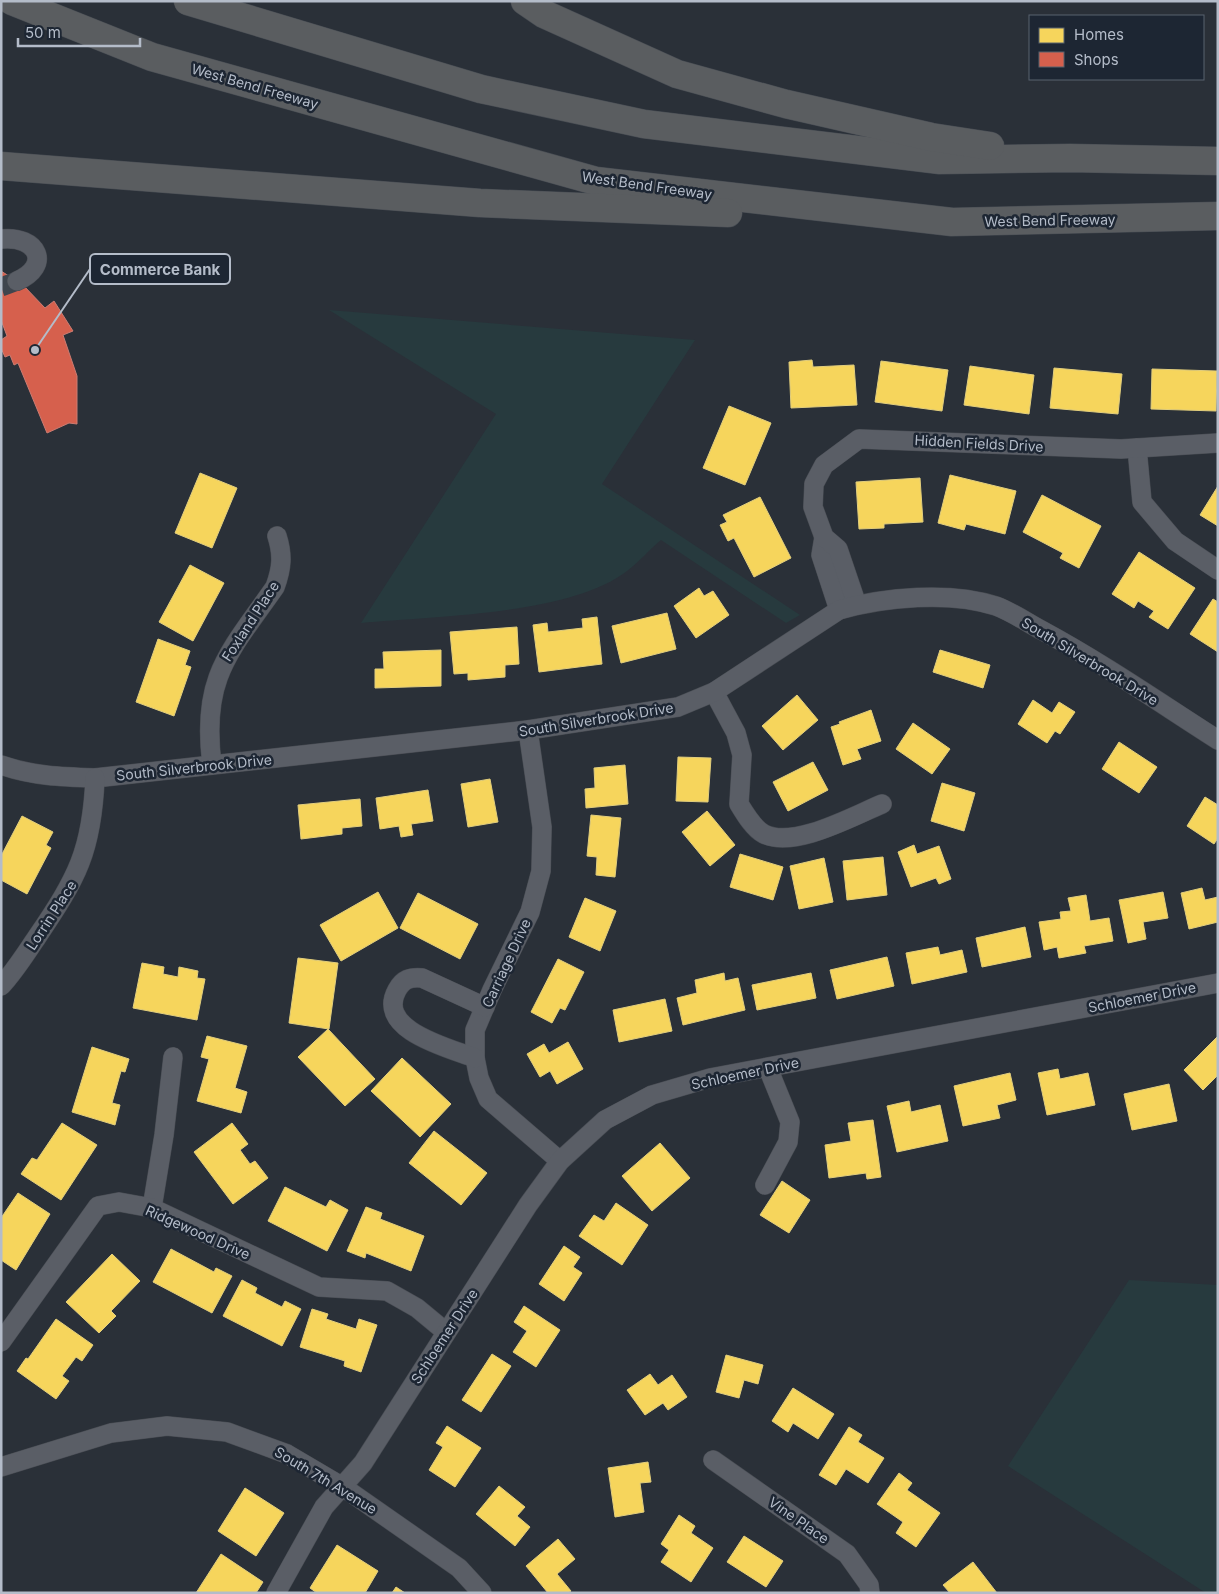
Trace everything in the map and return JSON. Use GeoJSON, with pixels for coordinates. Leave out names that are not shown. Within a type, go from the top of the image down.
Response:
{"type":"FeatureCollection","features":[{"type":"Feature","properties":{"kind":"highway","name":"West Bend Freeway"},"geometry":{"type":"LineString","coordinates":[[12,1],[152,57],[596,181],[952,222],[1218,216]]}},
{"type":"Feature","properties":{"kind":"highway"},"geometry":{"type":"LineString","coordinates":[[188,1],[481,88],[644,124],[940,160],[1070,158],[1218,161]]}},
{"type":"Feature","properties":{"kind":"highway"},"geometry":{"type":"LineString","coordinates":[[525,1],[544,14],[677,74],[786,104],[931,137],[1070,158]]}},
{"type":"Feature","properties":{"kind":"highway"},"geometry":{"type":"LineString","coordinates":[[1,166],[480,203],[952,222]]}},
{"type":"Feature","properties":{"kind":"street"},"geometry":{"type":"LineString","coordinates":[[1,239],[25,240],[35,249],[38,259],[34,268],[27,277],[16,282]]}},
{"type":"Feature","properties":{"kind":"street","name":"Hidden Fields Drive"},"geometry":{"type":"LineString","coordinates":[[857,605],[838,549],[824,537],[813,507],[814,484],[824,465],[859,439],[1121,450],[1218,443]]}},
{"type":"Feature","properties":{"kind":"street"},"geometry":{"type":"LineString","coordinates":[[1137,448],[1142,502],[1175,541],[1218,570]]}},
{"type":"Feature","properties":{"kind":"street","name":"Foxland Place"},"geometry":{"type":"LineString","coordinates":[[212,765],[208,732],[213,690],[223,663],[275,587],[282,561],[277,536]]}},
{"type":"Feature","properties":{"kind":"street","name":"Hidden Fields Drive"},"geometry":{"type":"LineString","coordinates":[[824,537],[821,555],[839,610]]}},
{"type":"Feature","properties":{"kind":"street","name":"South Silverbrook Drive"},"geometry":{"type":"LineString","coordinates":[[1,765],[21,772],[42,776],[95,778],[528,730],[678,706],[714,692],[839,610],[857,605],[914,597],[954,599],[996,606],[1066,644],[1218,740]]}},
{"type":"Feature","properties":{"kind":"street"},"geometry":{"type":"LineString","coordinates":[[714,692],[736,733],[742,755],[739,804],[763,834],[773,837],[804,837],[882,804]]}},
{"type":"Feature","properties":{"kind":"street","name":"Carriage Drive"},"geometry":{"type":"LineString","coordinates":[[528,730],[542,827],[541,871],[530,912],[475,1030],[475,1058],[479,1078],[488,1099],[560,1161]]}},
{"type":"Feature","properties":{"kind":"street","name":"Lorrin Place"},"geometry":{"type":"LineString","coordinates":[[1,986],[57,908],[78,871],[88,840],[93,811],[95,778]]}},
{"type":"Feature","properties":{"kind":"street"},"geometry":{"type":"LineString","coordinates":[[475,1058],[417,1035],[397,1019],[392,1008],[395,993],[401,983],[411,977],[422,978],[485,1007]]}},
{"type":"Feature","properties":{"kind":"street","name":"Schloemer Drive"},"geometry":{"type":"LineString","coordinates":[[276,1593],[324,1507],[365,1460],[528,1205],[560,1161],[605,1120],[652,1095],[710,1078],[1218,983]]}},
{"type":"Feature","properties":{"kind":"street"},"geometry":{"type":"LineString","coordinates":[[152,1208],[164,1135],[173,1057]]}},
{"type":"Feature","properties":{"kind":"street"},"geometry":{"type":"LineString","coordinates":[[765,1185],[788,1142],[790,1122],[768,1068]]}},
{"type":"Feature","properties":{"kind":"street","name":"Ridgewood Drive"},"geometry":{"type":"LineString","coordinates":[[1,1342],[98,1206],[119,1202],[152,1208],[319,1286],[387,1291],[417,1308],[446,1332]]}},
{"type":"Feature","properties":{"kind":"street","name":"South 7th Avenue"},"geometry":{"type":"LineString","coordinates":[[3,1463],[110,1433],[167,1426],[227,1432],[287,1454],[342,1487],[459,1568],[482,1593]]}},
{"type":"Feature","properties":{"kind":"street","name":"Vine Place"},"geometry":{"type":"LineString","coordinates":[[713,1460],[847,1554],[869,1585],[870,1593]]}},
{"type":"Feature","properties":{"kind":"green space"},"geometry":{"type":"Polygon","coordinates":[[[329,310],[695,340],[602,484],[800,615],[786,623],[661,540],[627,571],[602,586],[572,597],[500,611],[361,623],[496,414],[329,310]]]}},
{"type":"Feature","properties":{"kind":"green space"},"geometry":{"type":"Polygon","coordinates":[[[1129,1280],[1218,1285],[1218,1593],[1206,1593],[1008,1466],[1129,1280]]]}},
{"type":"Feature","properties":{"kind":"building: Homes"},"geometry":{"type":"Polygon","coordinates":[[[812,360],[813,367],[854,365],[857,405],[791,408],[789,362],[812,360]]]}},
{"type":"Feature","properties":{"kind":"building: Homes"},"geometry":{"type":"Polygon","coordinates":[[[881,361],[948,370],[942,411],[875,402],[881,361]]]}},
{"type":"Feature","properties":{"kind":"building: Homes"},"geometry":{"type":"Polygon","coordinates":[[[970,366],[1034,375],[1029,414],[964,405],[970,366]]]}},
{"type":"Feature","properties":{"kind":"building: Homes"},"geometry":{"type":"Polygon","coordinates":[[[1054,368],[1122,374],[1118,414],[1050,408],[1054,368]]]}},
{"type":"Feature","properties":{"kind":"building: Homes"},"geometry":{"type":"Polygon","coordinates":[[[1152,369],[1217,371],[1216,411],[1151,409],[1152,369]]]}},
{"type":"Feature","properties":{"kind":"building: Homes"},"geometry":{"type":"Polygon","coordinates":[[[729,406],[771,423],[745,485],[703,468],[729,406]]]}},
{"type":"Feature","properties":{"kind":"building: Homes"},"geometry":{"type":"Polygon","coordinates":[[[200,473],[237,488],[212,548],[175,533],[200,473]]]}},
{"type":"Feature","properties":{"kind":"building: Homes"},"geometry":{"type":"Polygon","coordinates":[[[950,475],[1016,491],[1005,534],[966,524],[964,530],[938,523],[950,475]]]}},
{"type":"Feature","properties":{"kind":"building: Homes"},"geometry":{"type":"Polygon","coordinates":[[[920,478],[923,522],[884,524],[884,528],[859,529],[856,482],[920,478]]]}},
{"type":"Feature","properties":{"kind":"building: Homes"},"geometry":{"type":"Polygon","coordinates":[[[1218,486],[1218,526],[1200,515],[1218,486]]]}},
{"type":"Feature","properties":{"kind":"building: Homes"},"geometry":{"type":"Polygon","coordinates":[[[1042,495],[1101,526],[1079,568],[1060,558],[1063,553],[1023,532],[1042,495]]]}},
{"type":"Feature","properties":{"kind":"building: Homes"},"geometry":{"type":"Polygon","coordinates":[[[760,497],[791,558],[754,577],[734,538],[728,541],[720,525],[727,522],[723,515],[760,497]]]}},
{"type":"Feature","properties":{"kind":"building: Homes"},"geometry":{"type":"Polygon","coordinates":[[[1139,552],[1195,588],[1168,629],[1149,617],[1154,611],[1138,601],[1134,608],[1112,594],[1139,552]]]}},
{"type":"Feature","properties":{"kind":"building: Homes"},"geometry":{"type":"Polygon","coordinates":[[[190,565],[224,583],[193,641],[159,622],[190,565]]]}},
{"type":"Feature","properties":{"kind":"building: Homes"},"geometry":{"type":"Polygon","coordinates":[[[699,588],[704,596],[713,591],[729,615],[696,638],[674,606],[699,588]]]}},
{"type":"Feature","properties":{"kind":"building: Homes"},"geometry":{"type":"Polygon","coordinates":[[[1213,599],[1218,602],[1218,652],[1190,634],[1213,599]]]}},
{"type":"Feature","properties":{"kind":"building: Homes"},"geometry":{"type":"Polygon","coordinates":[[[667,613],[676,649],[621,663],[612,626],[667,613]]]}},
{"type":"Feature","properties":{"kind":"building: Homes"},"geometry":{"type":"Polygon","coordinates":[[[597,617],[602,664],[539,672],[533,625],[547,623],[548,632],[583,628],[582,619],[597,617]]]}},
{"type":"Feature","properties":{"kind":"building: Homes"},"geometry":{"type":"Polygon","coordinates":[[[517,627],[519,664],[505,665],[505,677],[468,680],[468,673],[454,674],[450,632],[517,627]]]}},
{"type":"Feature","properties":{"kind":"building: Homes"},"geometry":{"type":"Polygon","coordinates":[[[158,639],[190,651],[185,665],[191,667],[174,716],[136,702],[158,639]]]}},
{"type":"Feature","properties":{"kind":"building: Homes"},"geometry":{"type":"Polygon","coordinates":[[[441,650],[441,686],[375,688],[375,669],[384,669],[383,652],[441,650]]]}},
{"type":"Feature","properties":{"kind":"building: Homes"},"geometry":{"type":"Polygon","coordinates":[[[940,650],[990,665],[983,688],[933,672],[940,650]]]}},
{"type":"Feature","properties":{"kind":"building: Homes"},"geometry":{"type":"Polygon","coordinates":[[[797,695],[818,720],[783,750],[762,726],[797,695]]]}},
{"type":"Feature","properties":{"kind":"building: Homes"},"geometry":{"type":"Polygon","coordinates":[[[1033,700],[1052,713],[1059,702],[1075,712],[1060,734],[1055,731],[1047,743],[1018,724],[1033,700]]]}},
{"type":"Feature","properties":{"kind":"building: Homes"},"geometry":{"type":"Polygon","coordinates":[[[871,710],[881,741],[857,749],[861,759],[843,765],[831,727],[871,710]]]}},
{"type":"Feature","properties":{"kind":"building: Homes"},"geometry":{"type":"Polygon","coordinates":[[[913,723],[950,749],[932,774],[896,749],[913,723]]]}},
{"type":"Feature","properties":{"kind":"building: Homes"},"geometry":{"type":"Polygon","coordinates":[[[1119,742],[1157,767],[1139,793],[1102,769],[1119,742]]]}},
{"type":"Feature","properties":{"kind":"building: Homes"},"geometry":{"type":"Polygon","coordinates":[[[678,757],[711,758],[708,802],[676,801],[678,757]]]}},
{"type":"Feature","properties":{"kind":"building: Homes"},"geometry":{"type":"Polygon","coordinates":[[[813,762],[828,790],[788,811],[773,782],[813,762]]]}},
{"type":"Feature","properties":{"kind":"building: Homes"},"geometry":{"type":"Polygon","coordinates":[[[625,765],[628,804],[586,808],[585,789],[595,788],[594,768],[625,765]]]}},
{"type":"Feature","properties":{"kind":"building: Homes"},"geometry":{"type":"Polygon","coordinates":[[[490,779],[498,822],[468,827],[461,784],[490,779]]]}},
{"type":"Feature","properties":{"kind":"building: Homes"},"geometry":{"type":"Polygon","coordinates":[[[942,783],[975,793],[964,831],[931,821],[942,783]]]}},
{"type":"Feature","properties":{"kind":"building: Homes"},"geometry":{"type":"Polygon","coordinates":[[[428,790],[433,821],[411,824],[413,835],[401,837],[399,826],[380,829],[376,798],[428,790]]]}},
{"type":"Feature","properties":{"kind":"building: Homes"},"geometry":{"type":"Polygon","coordinates":[[[1205,797],[1218,805],[1218,838],[1214,844],[1187,826],[1205,797]]]}},
{"type":"Feature","properties":{"kind":"building: Homes"},"geometry":{"type":"Polygon","coordinates":[[[360,799],[362,826],[342,828],[342,834],[301,839],[298,805],[360,799]]]}},
{"type":"Feature","properties":{"kind":"building: Homes"},"geometry":{"type":"Polygon","coordinates":[[[707,811],[735,845],[710,866],[682,832],[707,811]]]}},
{"type":"Feature","properties":{"kind":"building: Homes"},"geometry":{"type":"Polygon","coordinates":[[[591,815],[621,818],[615,877],[596,875],[597,857],[587,856],[591,815]]]}},
{"type":"Feature","properties":{"kind":"building: Homes"},"geometry":{"type":"Polygon","coordinates":[[[22,816],[53,832],[46,845],[51,848],[27,894],[1,880],[1,856],[22,816]]]}},
{"type":"Feature","properties":{"kind":"building: Homes"},"geometry":{"type":"Polygon","coordinates":[[[914,845],[917,854],[939,846],[951,879],[939,884],[936,878],[911,887],[898,852],[914,845]]]}},
{"type":"Feature","properties":{"kind":"building: Homes"},"geometry":{"type":"Polygon","coordinates":[[[740,854],[783,867],[773,900],[730,887],[740,854]]]}},
{"type":"Feature","properties":{"kind":"building: Homes"},"geometry":{"type":"Polygon","coordinates":[[[883,857],[887,895],[847,900],[843,861],[883,857]]]}},
{"type":"Feature","properties":{"kind":"building: Homes"},"geometry":{"type":"Polygon","coordinates":[[[824,858],[833,902],[799,909],[790,866],[824,858]]]}},
{"type":"Feature","properties":{"kind":"building: Homes"},"geometry":{"type":"Polygon","coordinates":[[[1202,888],[1205,900],[1218,897],[1218,922],[1189,929],[1181,893],[1202,888]]]}},
{"type":"Feature","properties":{"kind":"building: Homes"},"geometry":{"type":"Polygon","coordinates":[[[378,892],[398,928],[341,961],[320,925],[378,892]]]}},
{"type":"Feature","properties":{"kind":"building: Homes"},"geometry":{"type":"Polygon","coordinates":[[[1163,892],[1168,918],[1143,922],[1146,939],[1128,943],[1119,900],[1163,892]]]}},
{"type":"Feature","properties":{"kind":"building: Homes"},"geometry":{"type":"Polygon","coordinates":[[[418,893],[478,924],[460,959],[400,928],[418,893]]]}},
{"type":"Feature","properties":{"kind":"building: Homes"},"geometry":{"type":"Polygon","coordinates":[[[1086,895],[1090,921],[1109,918],[1113,941],[1084,946],[1086,953],[1059,958],[1057,947],[1044,950],[1039,922],[1061,919],[1060,912],[1071,911],[1068,898],[1086,895]]]}},
{"type":"Feature","properties":{"kind":"building: Homes"},"geometry":{"type":"Polygon","coordinates":[[[585,898],[616,911],[600,951],[569,937],[585,898]]]}},
{"type":"Feature","properties":{"kind":"building: Homes"},"geometry":{"type":"Polygon","coordinates":[[[1025,927],[1031,957],[982,967],[976,938],[1025,927]]]}},
{"type":"Feature","properties":{"kind":"building: Homes"},"geometry":{"type":"Polygon","coordinates":[[[938,947],[940,955],[962,950],[967,972],[912,984],[906,953],[938,947]]]}},
{"type":"Feature","properties":{"kind":"building: Homes"},"geometry":{"type":"Polygon","coordinates":[[[887,957],[894,986],[837,999],[830,970],[887,957]]]}},
{"type":"Feature","properties":{"kind":"building: Homes"},"geometry":{"type":"Polygon","coordinates":[[[298,958],[338,963],[329,1029],[289,1023],[298,958]]]}},
{"type":"Feature","properties":{"kind":"building: Homes"},"geometry":{"type":"Polygon","coordinates":[[[558,959],[584,972],[565,1010],[560,1008],[552,1023],[531,1012],[558,959]]]}},
{"type":"Feature","properties":{"kind":"building: Homes"},"geometry":{"type":"Polygon","coordinates":[[[142,963],[164,967],[163,974],[178,977],[179,967],[198,971],[197,978],[205,979],[197,1020],[133,1008],[142,963]]]}},
{"type":"Feature","properties":{"kind":"building: Homes"},"geometry":{"type":"Polygon","coordinates":[[[724,973],[725,981],[738,978],[745,1010],[683,1025],[677,998],[697,993],[695,980],[724,973]]]}},
{"type":"Feature","properties":{"kind":"building: Homes"},"geometry":{"type":"Polygon","coordinates":[[[811,973],[816,998],[757,1010],[752,985],[811,973]]]}},
{"type":"Feature","properties":{"kind":"building: Homes"},"geometry":{"type":"Polygon","coordinates":[[[665,999],[672,1031],[619,1042],[613,1010],[665,999]]]}},
{"type":"Feature","properties":{"kind":"building: Homes"},"geometry":{"type":"Polygon","coordinates":[[[328,1029],[375,1079],[345,1106],[298,1057],[328,1029]]]}},
{"type":"Feature","properties":{"kind":"building: Homes"},"geometry":{"type":"Polygon","coordinates":[[[207,1036],[247,1046],[235,1088],[247,1092],[241,1113],[197,1101],[209,1059],[201,1057],[207,1036]]]}},
{"type":"Feature","properties":{"kind":"building: Homes"},"geometry":{"type":"Polygon","coordinates":[[[1218,1036],[1218,1075],[1203,1090],[1184,1070],[1218,1036]]]}},
{"type":"Feature","properties":{"kind":"building: Homes"},"geometry":{"type":"Polygon","coordinates":[[[568,1042],[583,1069],[557,1084],[550,1071],[540,1077],[527,1054],[544,1044],[549,1053],[568,1042]]]}},
{"type":"Feature","properties":{"kind":"building: Homes"},"geometry":{"type":"Polygon","coordinates":[[[92,1047],[129,1059],[125,1072],[121,1071],[112,1103],[120,1105],[115,1125],[72,1112],[92,1047]]]}},
{"type":"Feature","properties":{"kind":"building: Homes"},"geometry":{"type":"Polygon","coordinates":[[[402,1058],[451,1104],[420,1137],[371,1091],[402,1058]]]}},
{"type":"Feature","properties":{"kind":"building: Homes"},"geometry":{"type":"Polygon","coordinates":[[[1058,1069],[1060,1079],[1088,1073],[1095,1105],[1047,1115],[1038,1073],[1058,1069]]]}},
{"type":"Feature","properties":{"kind":"building: Homes"},"geometry":{"type":"Polygon","coordinates":[[[1010,1073],[1016,1100],[997,1105],[1000,1118],[963,1126],[954,1086],[1010,1073]]]}},
{"type":"Feature","properties":{"kind":"building: Homes"},"geometry":{"type":"Polygon","coordinates":[[[1169,1084],[1177,1121],[1132,1130],[1124,1094],[1169,1084]]]}},
{"type":"Feature","properties":{"kind":"building: Homes"},"geometry":{"type":"Polygon","coordinates":[[[909,1101],[911,1112],[940,1105],[948,1141],[897,1152],[887,1106],[909,1101]]]}},
{"type":"Feature","properties":{"kind":"building: Homes"},"geometry":{"type":"Polygon","coordinates":[[[873,1120],[881,1177],[867,1179],[866,1173],[829,1178],[825,1145],[851,1141],[848,1123],[873,1120]]]}},
{"type":"Feature","properties":{"kind":"building: Homes"},"geometry":{"type":"Polygon","coordinates":[[[62,1123],[97,1145],[61,1200],[21,1174],[32,1158],[37,1160],[62,1123]]]}},
{"type":"Feature","properties":{"kind":"building: Homes"},"geometry":{"type":"Polygon","coordinates":[[[232,1123],[248,1144],[240,1150],[250,1164],[255,1161],[268,1178],[233,1204],[194,1152],[232,1123]]]}},
{"type":"Feature","properties":{"kind":"building: Homes"},"geometry":{"type":"Polygon","coordinates":[[[434,1131],[487,1173],[461,1205],[409,1163],[434,1131]]]}},
{"type":"Feature","properties":{"kind":"building: Homes"},"geometry":{"type":"Polygon","coordinates":[[[660,1143],[690,1178],[652,1211],[622,1176],[660,1143]]]}},
{"type":"Feature","properties":{"kind":"building: Homes"},"geometry":{"type":"Polygon","coordinates":[[[782,1181],[810,1200],[789,1233],[760,1215],[782,1181]]]}},
{"type":"Feature","properties":{"kind":"building: Homes"},"geometry":{"type":"Polygon","coordinates":[[[285,1187],[326,1207],[330,1200],[348,1210],[327,1251],[268,1221],[285,1187]]]}},
{"type":"Feature","properties":{"kind":"building: Homes"},"geometry":{"type":"Polygon","coordinates":[[[18,1193],[50,1214],[16,1270],[1,1260],[1,1218],[18,1193]]]}},
{"type":"Feature","properties":{"kind":"building: Homes"},"geometry":{"type":"Polygon","coordinates":[[[616,1203],[648,1225],[622,1265],[579,1236],[594,1215],[604,1221],[616,1203]]]}},
{"type":"Feature","properties":{"kind":"building: Homes"},"geometry":{"type":"Polygon","coordinates":[[[366,1207],[382,1213],[380,1219],[424,1236],[411,1271],[366,1253],[365,1258],[347,1251],[366,1207]]]}},
{"type":"Feature","properties":{"kind":"building: Homes"},"geometry":{"type":"Polygon","coordinates":[[[564,1246],[580,1257],[573,1267],[582,1273],[564,1301],[539,1284],[564,1246]]]}},
{"type":"Feature","properties":{"kind":"building: Homes"},"geometry":{"type":"Polygon","coordinates":[[[171,1249],[214,1272],[216,1268],[232,1276],[212,1313],[153,1282],[171,1249]]]}},
{"type":"Feature","properties":{"kind":"building: Homes"},"geometry":{"type":"Polygon","coordinates":[[[112,1254],[140,1281],[111,1311],[116,1316],[99,1333],[66,1302],[112,1254]]]}},
{"type":"Feature","properties":{"kind":"building: Homes"},"geometry":{"type":"Polygon","coordinates":[[[242,1280],[257,1288],[255,1293],[282,1307],[285,1301],[301,1309],[282,1346],[223,1316],[242,1280]]]}},
{"type":"Feature","properties":{"kind":"building: Homes"},"geometry":{"type":"Polygon","coordinates":[[[524,1306],[560,1330],[536,1367],[513,1352],[527,1331],[514,1322],[524,1306]]]}},
{"type":"Feature","properties":{"kind":"building: Homes"},"geometry":{"type":"Polygon","coordinates":[[[312,1309],[328,1314],[326,1319],[356,1329],[359,1319],[377,1325],[361,1372],[344,1366],[345,1361],[300,1347],[312,1309]]]}},
{"type":"Feature","properties":{"kind":"building: Homes"},"geometry":{"type":"Polygon","coordinates":[[[56,1319],[93,1345],[82,1361],[76,1357],[62,1376],[69,1381],[56,1399],[17,1371],[26,1358],[28,1359],[56,1319]]]}},
{"type":"Feature","properties":{"kind":"building: Homes"},"geometry":{"type":"Polygon","coordinates":[[[492,1354],[511,1366],[481,1412],[462,1400],[492,1354]]]}},
{"type":"Feature","properties":{"kind":"building: Homes"},"geometry":{"type":"Polygon","coordinates":[[[726,1355],[763,1365],[758,1384],[744,1380],[739,1398],[716,1392],[726,1355]]]}},
{"type":"Feature","properties":{"kind":"building: Homes"},"geometry":{"type":"Polygon","coordinates":[[[650,1374],[658,1385],[672,1375],[687,1397],[668,1410],[663,1403],[645,1415],[627,1390],[650,1374]]]}},
{"type":"Feature","properties":{"kind":"building: Homes"},"geometry":{"type":"Polygon","coordinates":[[[793,1388],[834,1414],[818,1439],[793,1423],[788,1432],[772,1421],[793,1388]]]}},
{"type":"Feature","properties":{"kind":"building: Homes"},"geometry":{"type":"Polygon","coordinates":[[[447,1426],[481,1448],[455,1487],[429,1470],[443,1447],[436,1443],[447,1426]]]}},
{"type":"Feature","properties":{"kind":"building: Homes"},"geometry":{"type":"Polygon","coordinates":[[[849,1427],[862,1435],[858,1442],[884,1458],[868,1483],[846,1469],[836,1485],[819,1475],[849,1427]]]}},
{"type":"Feature","properties":{"kind":"building: Homes"},"geometry":{"type":"Polygon","coordinates":[[[648,1462],[651,1482],[640,1483],[644,1512],[615,1517],[608,1468],[648,1462]]]}},
{"type":"Feature","properties":{"kind":"building: Homes"},"geometry":{"type":"Polygon","coordinates":[[[899,1473],[912,1483],[907,1490],[940,1513],[916,1547],[896,1533],[903,1522],[877,1504],[899,1473]]]}},
{"type":"Feature","properties":{"kind":"building: Homes"},"geometry":{"type":"Polygon","coordinates":[[[499,1486],[525,1507],[517,1516],[530,1527],[515,1546],[476,1514],[499,1486]]]}},
{"type":"Feature","properties":{"kind":"building: Homes"},"geometry":{"type":"Polygon","coordinates":[[[245,1488],[284,1513],[256,1556],[218,1531],[245,1488]]]}},
{"type":"Feature","properties":{"kind":"building: Homes"},"geometry":{"type":"Polygon","coordinates":[[[679,1515],[695,1526],[691,1533],[713,1548],[691,1582],[661,1562],[669,1550],[661,1544],[679,1515]]]}},
{"type":"Feature","properties":{"kind":"building: Homes"},"geometry":{"type":"Polygon","coordinates":[[[744,1536],[783,1561],[766,1587],[727,1562],[744,1536]]]}},
{"type":"Feature","properties":{"kind":"building: Homes"},"geometry":{"type":"Polygon","coordinates":[[[558,1539],[575,1559],[557,1574],[571,1591],[568,1593],[548,1593],[526,1566],[558,1539]]]}},
{"type":"Feature","properties":{"kind":"building: Homes"},"geometry":{"type":"Polygon","coordinates":[[[337,1545],[378,1571],[365,1593],[317,1593],[310,1588],[337,1545]]]}},
{"type":"Feature","properties":{"kind":"building: Homes"},"geometry":{"type":"Polygon","coordinates":[[[221,1554],[263,1582],[256,1593],[196,1593],[221,1554]]]}},
{"type":"Feature","properties":{"kind":"building: Homes"},"geometry":{"type":"Polygon","coordinates":[[[973,1562],[997,1593],[950,1593],[943,1585],[973,1562]]]}},
{"type":"Feature","properties":{"kind":"building: Homes"},"geometry":{"type":"Polygon","coordinates":[[[396,1587],[405,1593],[392,1593],[396,1587]]]}},
{"type":"Feature","properties":{"kind":"building: Shops"},"geometry":{"type":"Polygon","coordinates":[[[1,271],[23,285],[45,308],[54,301],[73,331],[63,335],[77,376],[77,424],[69,423],[47,433],[18,363],[14,365],[10,355],[5,357],[1,348],[1,340],[7,336],[1,320],[1,271]]]}},
{"type":"Feature","properties":{"kind":"tunnel"},"geometry":{"type":"LineString","coordinates":[[1,287],[17,281]]}},
{"type":"Feature","properties":{"kind":"place","name":"Commerce Bank"},"geometry":{"type":"Point","coordinates":[35,350]}}]}
